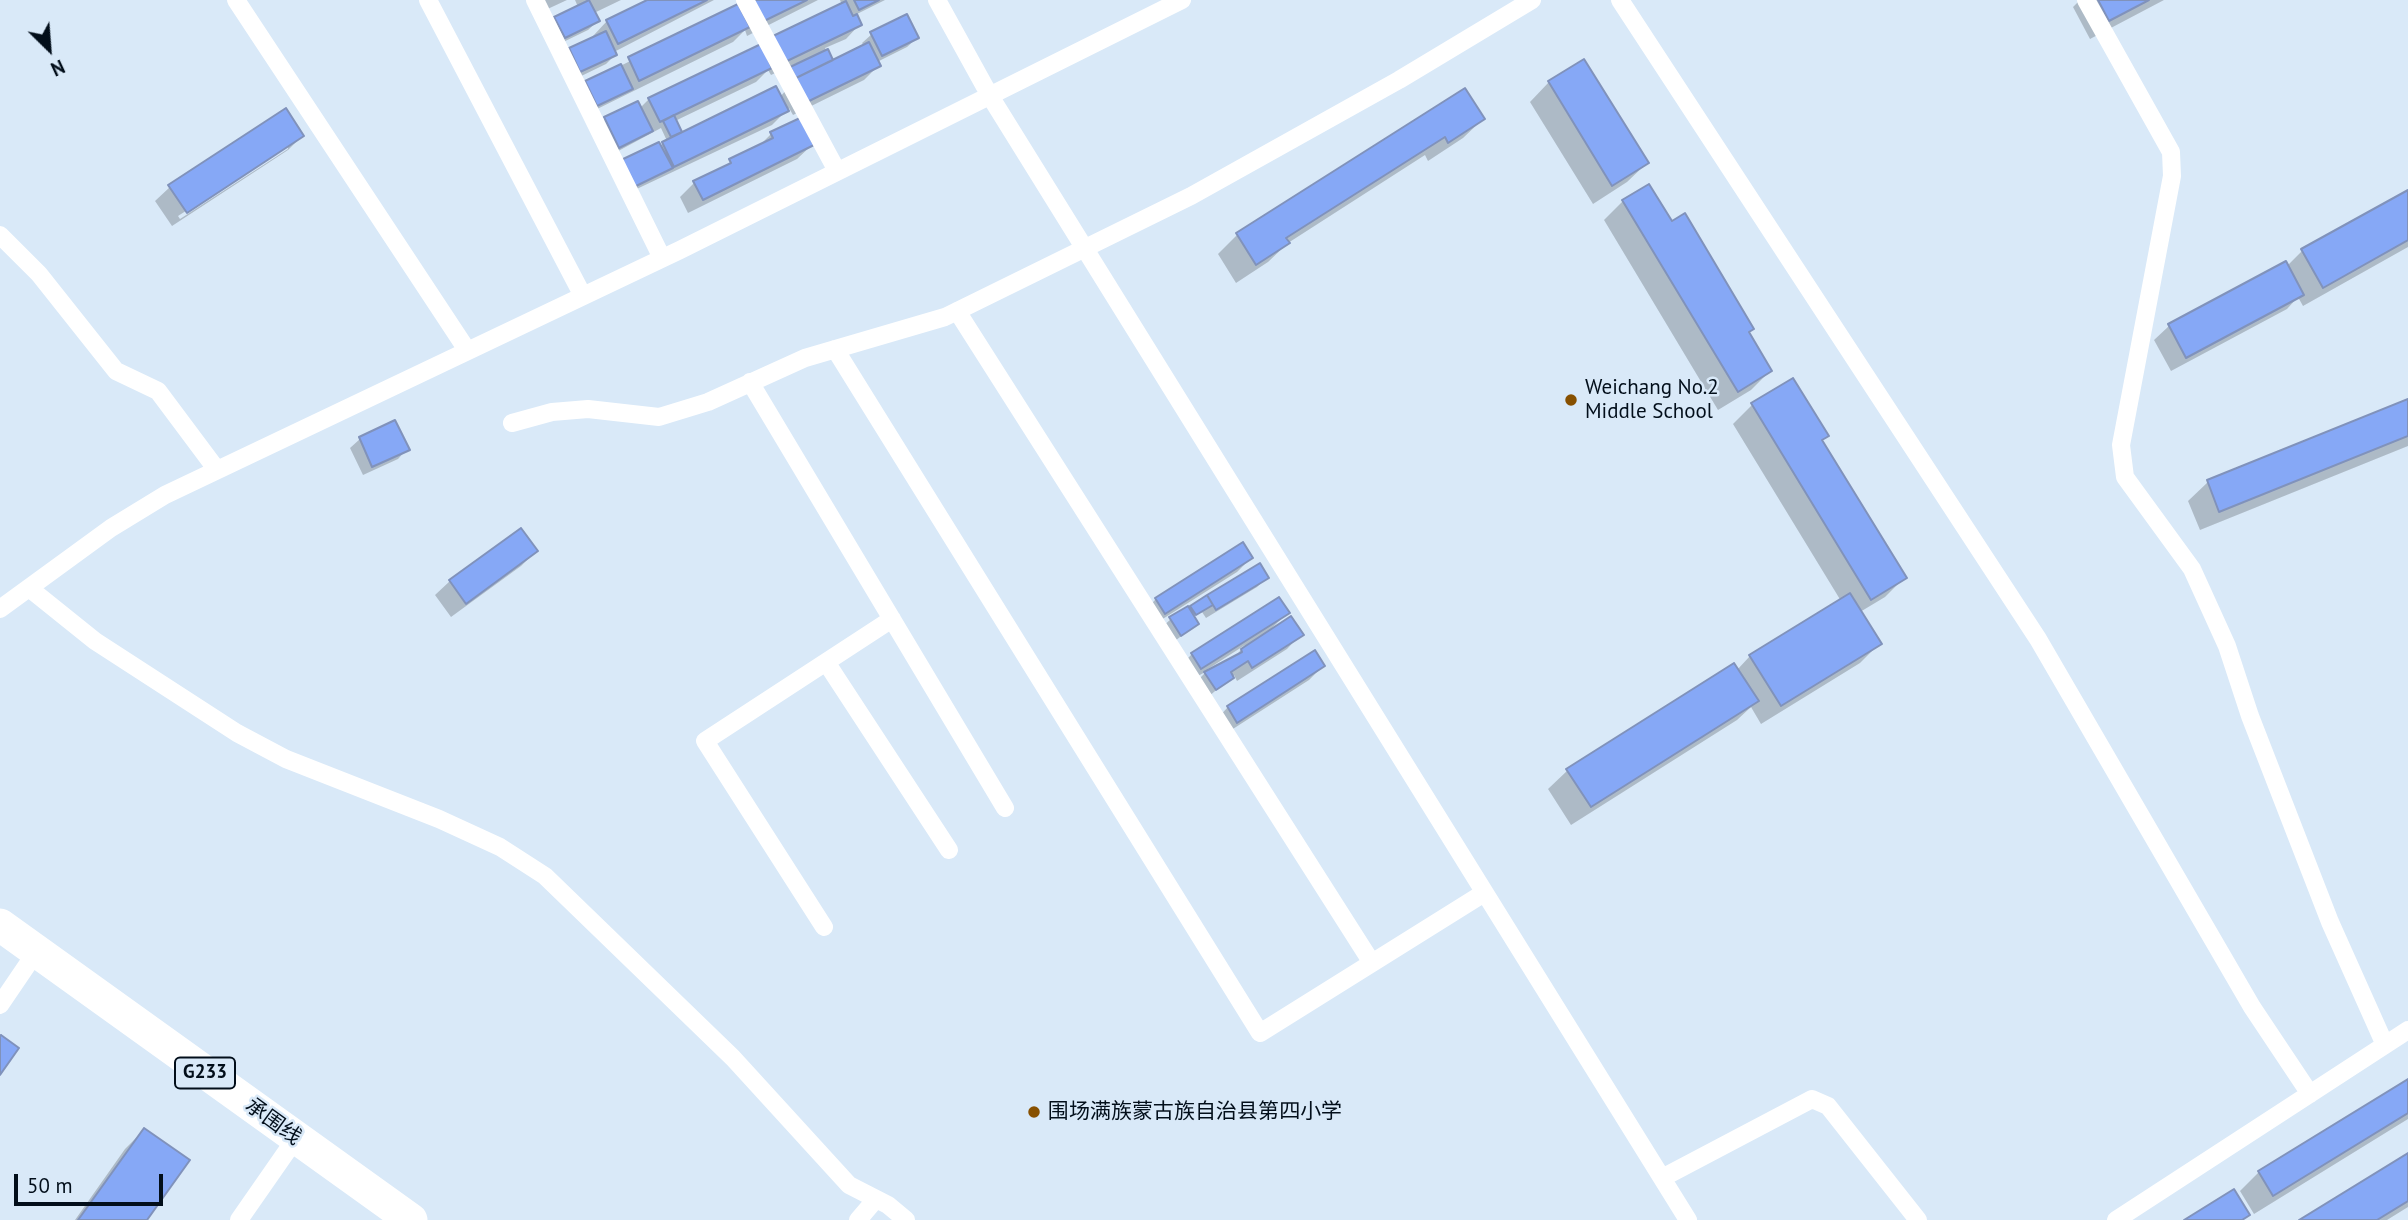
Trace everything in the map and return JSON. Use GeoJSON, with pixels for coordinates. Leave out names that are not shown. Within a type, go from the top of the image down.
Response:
{"type":"FeatureCollection","features":[{"type":"Feature","properties":{"kind":"highway","name":"承围线"},"geometry":{"type":"LineString","coordinates":[[0,925],[411,1220]]}},
{"type":"Feature","properties":{"kind":"street"},"geometry":{"type":"LineString","coordinates":[[236,0],[467,350]]}},
{"type":"Feature","properties":{"kind":"street"},"geometry":{"type":"LineString","coordinates":[[428,0],[583,296]]}},
{"type":"Feature","properties":{"kind":"street"},"geometry":{"type":"LineString","coordinates":[[535,0],[662,258]]}},
{"type":"Feature","properties":{"kind":"street"},"geometry":{"type":"LineString","coordinates":[[745,0],[837,171]]}},
{"type":"Feature","properties":{"kind":"street"},"geometry":{"type":"LineString","coordinates":[[937,0],[989,96],[1688,1220]]}},
{"type":"Feature","properties":{"kind":"street"},"geometry":{"type":"LineString","coordinates":[[0,609],[111,528],[165,495],[662,258],[1182,0]]}},
{"type":"Feature","properties":{"kind":"street"},"geometry":{"type":"LineString","coordinates":[[512,423],[552,412],[588,409],[659,417],[708,402],[805,358],[957,311],[1191,196],[1399,80],[1532,0]]}},
{"type":"Feature","properties":{"kind":"street"},"geometry":{"type":"LineString","coordinates":[[1620,0],[2038,639],[2252,1007],[2310,1094]]}},
{"type":"Feature","properties":{"kind":"street"},"geometry":{"type":"LineString","coordinates":[[2086,0],[2171,152],[2172,176],[2121,445],[2125,477],[2192,569],[2227,646],[2250,716],[2340,946],[2385,1045]]}},
{"type":"Feature","properties":{"kind":"street"},"geometry":{"type":"LineString","coordinates":[[0,235],[39,274],[116,371],[158,391],[217,470]]}},
{"type":"Feature","properties":{"kind":"street"},"geometry":{"type":"LineString","coordinates":[[957,311],[1372,963]]}},
{"type":"Feature","properties":{"kind":"street"},"geometry":{"type":"LineString","coordinates":[[835,349],[1260,1033],[1483,893]]}},
{"type":"Feature","properties":{"kind":"street"},"geometry":{"type":"LineString","coordinates":[[750,382],[1005,808]]}},
{"type":"Feature","properties":{"kind":"street"},"geometry":{"type":"LineString","coordinates":[[29,588],[95,640],[237,733],[286,759],[439,819],[500,847],[545,876],[733,1058],[849,1185],[888,1205],[906,1220]]}},
{"type":"Feature","properties":{"kind":"street"},"geometry":{"type":"LineString","coordinates":[[824,928],[705,741],[892,619]]}},
{"type":"Feature","properties":{"kind":"street"},"geometry":{"type":"LineString","coordinates":[[827,662],[949,850]]}},
{"type":"Feature","properties":{"kind":"street"},"geometry":{"type":"LineString","coordinates":[[0,1005],[36,952]]}},
{"type":"Feature","properties":{"kind":"street"},"geometry":{"type":"LineString","coordinates":[[2116,1220],[2408,1030]]}},
{"type":"Feature","properties":{"kind":"street"},"geometry":{"type":"LineString","coordinates":[[1662,1178],[1812,1099],[1828,1106],[1918,1220]]}},
{"type":"Feature","properties":{"kind":"street"},"geometry":{"type":"LineString","coordinates":[[239,1220],[296,1138]]}},
{"type":"Feature","properties":{"kind":"street"},"geometry":{"type":"LineString","coordinates":[[858,1220],[876,1199]]}},
{"type":"Feature","properties":{"kind":"building"},"geometry":{"type":"Polygon","coordinates":[[[589,0],[600,21],[565,38],[554,17],[589,0]]]}},
{"type":"Feature","properties":{"kind":"building"},"geometry":{"type":"Polygon","coordinates":[[[647,0],[707,0],[618,44],[606,20],[647,0]]]}},
{"type":"Feature","properties":{"kind":"building"},"geometry":{"type":"Polygon","coordinates":[[[751,0],[807,0],[762,22],[751,0]]]}},
{"type":"Feature","properties":{"kind":"building"},"geometry":{"type":"Polygon","coordinates":[[[854,0],[879,0],[859,10],[854,0]]]}},
{"type":"Feature","properties":{"kind":"building"},"geometry":{"type":"Polygon","coordinates":[[[2098,0],[2149,0],[2109,21],[2098,0]]]}},
{"type":"Feature","properties":{"kind":"building"},"geometry":{"type":"Polygon","coordinates":[[[846,1],[853,16],[857,14],[862,25],[785,62],[773,36],[846,1]]]}},
{"type":"Feature","properties":{"kind":"building"},"geometry":{"type":"Polygon","coordinates":[[[738,4],[750,27],[639,81],[628,57],[738,4]]]}},
{"type":"Feature","properties":{"kind":"building"},"geometry":{"type":"Polygon","coordinates":[[[907,14],[919,38],[882,56],[870,32],[907,14]]]}},
{"type":"Feature","properties":{"kind":"building"},"geometry":{"type":"Polygon","coordinates":[[[606,31],[617,55],[580,72],[569,48],[606,31]]]}},
{"type":"Feature","properties":{"kind":"building"},"geometry":{"type":"Polygon","coordinates":[[[869,42],[881,66],[807,102],[796,78],[869,42]]]}},
{"type":"Feature","properties":{"kind":"building"},"geometry":{"type":"Polygon","coordinates":[[[761,44],[772,68],[660,122],[648,98],[761,44]]]}},
{"type":"Feature","properties":{"kind":"building"},"geometry":{"type":"Polygon","coordinates":[[[828,49],[833,60],[796,78],[790,67],[828,49]]]}},
{"type":"Feature","properties":{"kind":"building"},"geometry":{"type":"Polygon","coordinates":[[[1584,59],[1649,163],[1612,186],[1548,81],[1584,59]]]}},
{"type":"Feature","properties":{"kind":"building"},"geometry":{"type":"Polygon","coordinates":[[[621,64],[633,89],[597,106],[585,81],[621,64]]]}},
{"type":"Feature","properties":{"kind":"building"},"geometry":{"type":"Polygon","coordinates":[[[776,86],[789,111],[674,167],[662,142],[776,86]]]}},
{"type":"Feature","properties":{"kind":"building"},"geometry":{"type":"Polygon","coordinates":[[[1465,88],[1485,119],[1448,143],[1445,137],[1286,238],[1290,243],[1256,265],[1236,233],[1465,88]]]}},
{"type":"Feature","properties":{"kind":"building"},"geometry":{"type":"Polygon","coordinates":[[[638,101],[653,131],[619,148],[604,117],[638,101]]]}},
{"type":"Feature","properties":{"kind":"building"},"geometry":{"type":"Polygon","coordinates":[[[286,108],[304,136],[187,213],[168,185],[286,108]]]}},
{"type":"Feature","properties":{"kind":"building"},"geometry":{"type":"Polygon","coordinates":[[[674,115],[682,132],[671,137],[663,121],[674,115]]]}},
{"type":"Feature","properties":{"kind":"building"},"geometry":{"type":"Polygon","coordinates":[[[800,118],[814,145],[703,200],[693,181],[731,163],[729,159],[773,138],[770,132],[800,118]]]}},
{"type":"Feature","properties":{"kind":"building"},"geometry":{"type":"Polygon","coordinates":[[[659,142],[673,168],[634,187],[621,160],[659,142]]]}},
{"type":"Feature","properties":{"kind":"building"},"geometry":{"type":"Polygon","coordinates":[[[1649,184],[1672,221],[1685,213],[1754,329],[1749,332],[1772,371],[1738,392],[1622,200],[1649,184]]]}},
{"type":"Feature","properties":{"kind":"building"},"geometry":{"type":"Polygon","coordinates":[[[2408,190],[2408,240],[2323,288],[2301,249],[2408,190]]]}},
{"type":"Feature","properties":{"kind":"building"},"geometry":{"type":"Polygon","coordinates":[[[2286,261],[2304,295],[2186,358],[2168,324],[2286,261]]]}},
{"type":"Feature","properties":{"kind":"building"},"geometry":{"type":"Polygon","coordinates":[[[1793,378],[1829,436],[1822,440],[1907,578],[1871,600],[1751,403],[1793,378]]]}},
{"type":"Feature","properties":{"kind":"building"},"geometry":{"type":"Polygon","coordinates":[[[2408,399],[2408,436],[2219,512],[2207,480],[2408,399]]]}},
{"type":"Feature","properties":{"kind":"building"},"geometry":{"type":"Polygon","coordinates":[[[395,420],[410,450],[372,467],[359,437],[395,420]]]}},
{"type":"Feature","properties":{"kind":"building"},"geometry":{"type":"Polygon","coordinates":[[[521,528],[538,551],[466,604],[449,580],[521,528]]]}},
{"type":"Feature","properties":{"kind":"building"},"geometry":{"type":"Polygon","coordinates":[[[1243,542],[1253,558],[1165,614],[1155,598],[1243,542]]]}},
{"type":"Feature","properties":{"kind":"building"},"geometry":{"type":"Polygon","coordinates":[[[1260,563],[1269,578],[1216,610],[1207,595],[1260,563]]]}},
{"type":"Feature","properties":{"kind":"building"},"geometry":{"type":"Polygon","coordinates":[[[1850,593],[1882,644],[1781,706],[1749,655],[1850,593]]]}},
{"type":"Feature","properties":{"kind":"building"},"geometry":{"type":"Polygon","coordinates":[[[1207,595],[1213,605],[1196,615],[1190,606],[1207,595]]]}},
{"type":"Feature","properties":{"kind":"building"},"geometry":{"type":"Polygon","coordinates":[[[1279,597],[1290,613],[1201,669],[1191,653],[1279,597]]]}},
{"type":"Feature","properties":{"kind":"building"},"geometry":{"type":"Polygon","coordinates":[[[1188,606],[1199,624],[1181,636],[1169,617],[1188,606]]]}},
{"type":"Feature","properties":{"kind":"building"},"geometry":{"type":"Polygon","coordinates":[[[1291,616],[1304,635],[1252,668],[1248,661],[1231,672],[1234,678],[1216,690],[1204,672],[1242,652],[1241,649],[1291,616]]]}},
{"type":"Feature","properties":{"kind":"building"},"geometry":{"type":"Polygon","coordinates":[[[1315,650],[1325,666],[1237,723],[1227,706],[1315,650]]]}},
{"type":"Feature","properties":{"kind":"building"},"geometry":{"type":"Polygon","coordinates":[[[1734,663],[1759,701],[1591,807],[1566,769],[1734,663]]]}},
{"type":"Feature","properties":{"kind":"building"},"geometry":{"type":"Polygon","coordinates":[[[0,1036],[19,1048],[0,1075],[0,1036]]]}},
{"type":"Feature","properties":{"kind":"building"},"geometry":{"type":"Polygon","coordinates":[[[2408,1079],[2408,1113],[2273,1196],[2258,1171],[2408,1079]]]}},
{"type":"Feature","properties":{"kind":"building"},"geometry":{"type":"Polygon","coordinates":[[[144,1128],[190,1160],[147,1220],[78,1220],[144,1128]]]}},
{"type":"Feature","properties":{"kind":"building"},"geometry":{"type":"Polygon","coordinates":[[[2408,1153],[2408,1201],[2377,1220],[2299,1220],[2408,1153]]]}},
{"type":"Feature","properties":{"kind":"building"},"geometry":{"type":"Polygon","coordinates":[[[2234,1189],[2250,1215],[2242,1220],[2184,1220],[2234,1189]]]}},
{"type":"Feature","properties":{"kind":"place","name":"Weichang No.2 Middle School"},"geometry":{"type":"Point","coordinates":[1571,400]}},
{"type":"Feature","properties":{"kind":"place","name":"围场满族蒙古族自治县第四小学"},"geometry":{"type":"Point","coordinates":[1034,1112]}}]}
